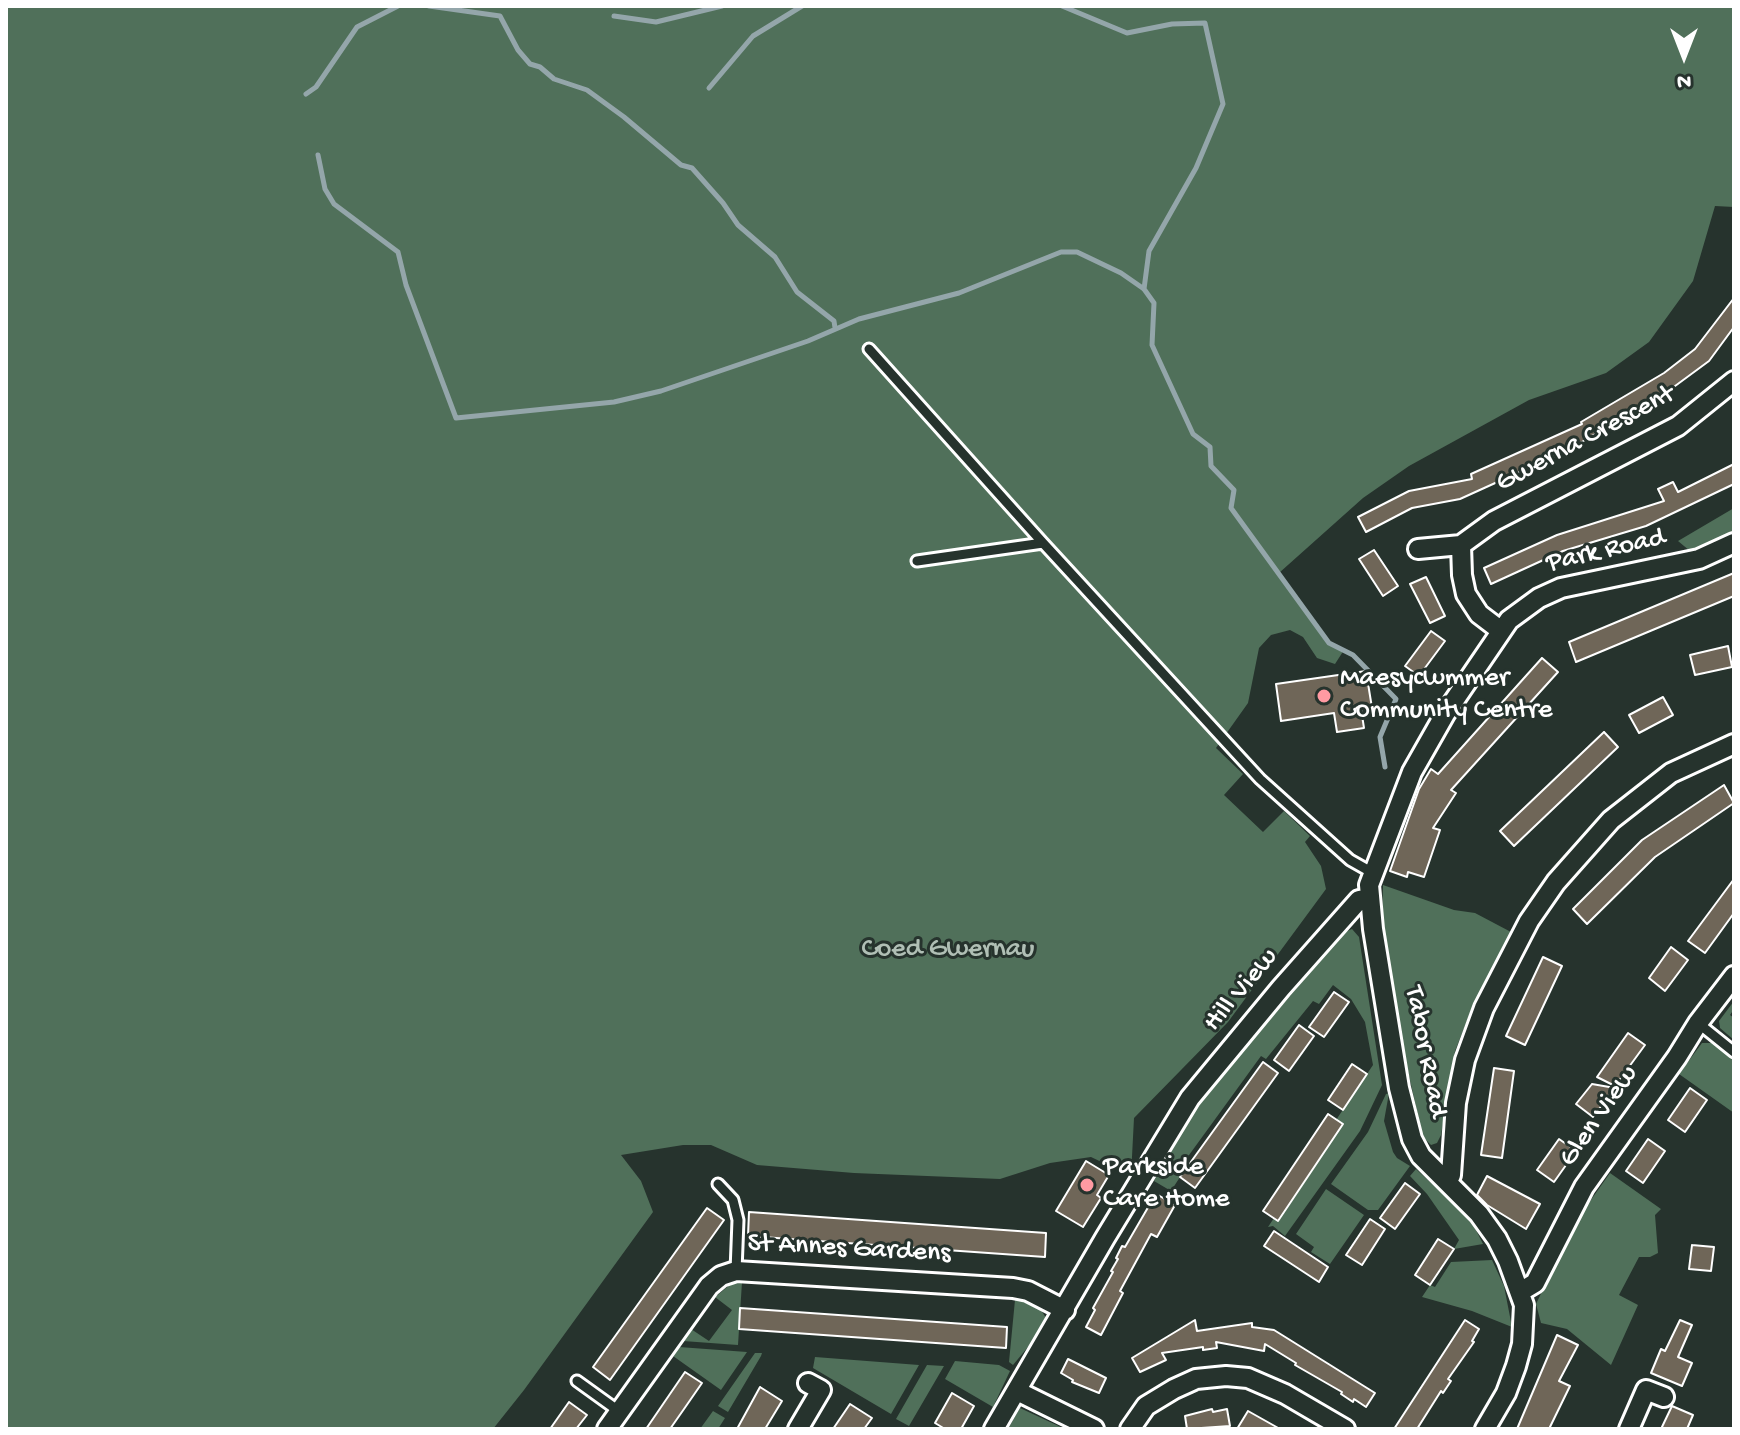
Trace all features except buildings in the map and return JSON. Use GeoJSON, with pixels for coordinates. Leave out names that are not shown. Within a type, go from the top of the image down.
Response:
{"type":"FeatureCollection","features":[{"type":"Feature","properties":{"kind":"street","name":"Gwerna Crescent"},"geometry":{"type":"LineString","coordinates":[[1461,545],[1494,521],[1678,426],[1734,381]]}},
{"type":"Feature","properties":{"kind":"street","name":"Park Road"},"geometry":{"type":"LineString","coordinates":[[1500,630],[1520,610],[1561,588],[1699,559],[1734,543]]}},
{"type":"Feature","properties":{"kind":"street"},"geometry":{"type":"LineString","coordinates":[[1369,898],[1373,873],[1412,772],[1445,714],[1500,630],[1479,614],[1466,594],[1461,545],[1418,549]]}},
{"type":"Feature","properties":{"kind":"street"},"geometry":{"type":"LineString","coordinates":[[1448,1181],[1456,1103],[1465,1060],[1484,1008],[1529,921],[1582,850],[1633,802],[1671,773],[1734,744]]}},
{"type":"Feature","properties":{"kind":"street","name":"Tabor Road"},"geometry":{"type":"LineString","coordinates":[[1369,898],[1405,1116],[1418,1152],[1479,1214],[1497,1239],[1524,1305],[1524,1325],[1516,1366],[1506,1393],[1485,1429]]}},
{"type":"Feature","properties":{"kind":"street","name":"Hill View"},"geometry":{"type":"LineString","coordinates":[[994,1429],[1190,1098],[1290,977],[1359,900],[1369,898]]}},
{"type":"Feature","properties":{"kind":"street","name":"Glen View"},"geometry":{"type":"LineString","coordinates":[[1520,1292],[1535,1283],[1584,1187],[1734,976]]}},
{"type":"Feature","properties":{"kind":"street","name":"St Annes Gardens"},"geometry":{"type":"LineString","coordinates":[[607,1429],[709,1286],[721,1276],[736,1271],[1013,1288],[1028,1291],[1065,1310]]}},
{"type":"Feature","properties":{"kind":"street"},"geometry":{"type":"LineString","coordinates":[[1130,1429],[1146,1406],[1174,1389],[1196,1379],[1226,1376],[1248,1378],[1285,1394],[1345,1429]]}},
{"type":"Feature","properties":{"kind":"street"},"geometry":{"type":"LineString","coordinates":[[798,1429],[821,1390],[808,1383]]}},
{"type":"Feature","properties":{"kind":"street"},"geometry":{"type":"LineString","coordinates":[[1629,1429],[1646,1390],[1664,1397]]}},
{"type":"Feature","properties":{"kind":"street"},"geometry":{"type":"LineString","coordinates":[[1017,1391],[1094,1429]]}},
{"type":"Feature","properties":{"kind":"lane"},"geometry":{"type":"LineString","coordinates":[[869,349],[1260,779],[1350,860],[1373,873]]}},
{"type":"Feature","properties":{"kind":"lane"},"geometry":{"type":"LineString","coordinates":[[917,561],[1043,543]]}},
{"type":"Feature","properties":{"kind":"lane"},"geometry":{"type":"LineString","coordinates":[[1698,1023],[1734,1052]]}},
{"type":"Feature","properties":{"kind":"lane"},"geometry":{"type":"LineString","coordinates":[[718,1184],[733,1200],[738,1220],[736,1271]]}},
{"type":"Feature","properties":{"kind":"lane"},"geometry":{"type":"LineString","coordinates":[[577,1381],[620,1412]]}},
{"type":"Feature","properties":{"kind":"green space","name":"Coed Gwernau"},"geometry":{"type":"Polygon","coordinates":[[[6,6],[1734,6],[1734,207],[1715,206],[1693,281],[1649,342],[1606,373],[1529,400],[1409,466],[1363,498],[1279,573],[1329,643],[1344,650],[1335,664],[1317,658],[1303,637],[1290,630],[1271,635],[1259,648],[1248,703],[1216,748],[1243,774],[1224,795],[1263,832],[1284,811],[1310,836],[1305,842],[1321,866],[1326,889],[1228,1022],[1134,1118],[1131,1176],[1091,1157],[1050,1163],[1000,1179],[854,1173],[757,1165],[711,1145],[683,1145],[621,1155],[641,1181],[653,1212],[493,1429],[6,1429],[6,6]]]}},
{"type":"Feature","properties":{"kind":"green space"},"geometry":{"type":"Polygon","coordinates":[[[1734,508],[1734,535],[1695,552],[1678,541],[1734,508]]]}},
{"type":"Feature","properties":{"kind":"green space"},"geometry":{"type":"Polygon","coordinates":[[[1383,885],[1454,910],[1475,913],[1511,932],[1474,1003],[1455,1051],[1441,1135],[1437,1143],[1431,1145],[1423,1137],[1407,1067],[1382,920],[1383,885]]]}},
{"type":"Feature","properties":{"kind":"green space"},"geometry":{"type":"Polygon","coordinates":[[[1352,929],[1359,937],[1382,1085],[1360,1131],[1285,1236],[1273,1226],[1268,1227],[1274,1218],[1279,1221],[1343,1124],[1336,1120],[1373,1065],[1365,1022],[1351,999],[1333,985],[1319,1004],[1313,1001],[1266,1059],[1261,1056],[1176,1173],[1180,1177],[1171,1191],[1154,1181],[1182,1127],[1216,1082],[1345,932],[1352,929]]]}},
{"type":"Feature","properties":{"kind":"green space"},"geometry":{"type":"Polygon","coordinates":[[[1734,1001],[1730,1015],[1734,1018],[1734,1040],[1720,1028],[1719,1021],[1734,1001]]]}},
{"type":"Feature","properties":{"kind":"green space"},"geometry":{"type":"Polygon","coordinates":[[[1702,1043],[1712,1043],[1734,1059],[1734,1113],[1679,1074],[1702,1043]]]}},
{"type":"Feature","properties":{"kind":"green space"},"geometry":{"type":"Polygon","coordinates":[[[1389,1093],[1384,1121],[1393,1152],[1410,1166],[1378,1210],[1368,1210],[1331,1184],[1368,1132],[1389,1093]]]}},
{"type":"Feature","properties":{"kind":"green space"},"geometry":{"type":"Polygon","coordinates":[[[1416,1169],[1459,1209],[1474,1226],[1483,1244],[1454,1249],[1459,1240],[1427,1194],[1410,1176],[1416,1169]]]}},
{"type":"Feature","properties":{"kind":"green space"},"geometry":{"type":"Polygon","coordinates":[[[1610,1173],[1661,1209],[1655,1215],[1658,1253],[1639,1257],[1619,1295],[1638,1305],[1611,1365],[1567,1329],[1541,1323],[1536,1304],[1576,1221],[1610,1173]]]}},
{"type":"Feature","properties":{"kind":"green space"},"geometry":{"type":"Polygon","coordinates":[[[1326,1189],[1364,1215],[1330,1264],[1311,1252],[1314,1247],[1296,1234],[1326,1189]]]}},
{"type":"Feature","properties":{"kind":"green space"},"geometry":{"type":"Polygon","coordinates":[[[1492,1260],[1504,1286],[1512,1327],[1472,1311],[1422,1297],[1430,1285],[1435,1287],[1451,1262],[1492,1260]]]}},
{"type":"Feature","properties":{"kind":"green space"},"geometry":{"type":"Polygon","coordinates":[[[742,1282],[738,1345],[683,1341],[691,1329],[709,1341],[732,1310],[715,1297],[731,1284],[742,1282]]]}},
{"type":"Feature","properties":{"kind":"green space"},"geometry":{"type":"Polygon","coordinates":[[[1015,1300],[1027,1300],[1038,1305],[1046,1318],[1042,1330],[1013,1365],[1009,1362],[1015,1300]]]}},
{"type":"Feature","properties":{"kind":"green space"},"geometry":{"type":"Polygon","coordinates":[[[679,1347],[747,1352],[721,1390],[673,1356],[679,1347]]]}},
{"type":"Feature","properties":{"kind":"green space"},"geometry":{"type":"Polygon","coordinates":[[[755,1353],[762,1353],[728,1412],[718,1406],[755,1353]]]}},
{"type":"Feature","properties":{"kind":"green space"},"geometry":{"type":"Polygon","coordinates":[[[815,1357],[919,1365],[891,1414],[813,1368],[815,1357]]]}},
{"type":"Feature","properties":{"kind":"green space"},"geometry":{"type":"Polygon","coordinates":[[[955,1361],[999,1365],[1010,1371],[993,1407],[945,1379],[955,1361]]]}},
{"type":"Feature","properties":{"kind":"green space"},"geometry":{"type":"Polygon","coordinates":[[[927,1365],[944,1366],[909,1426],[896,1419],[927,1365]]]}},
{"type":"Feature","properties":{"kind":"green space"},"geometry":{"type":"Polygon","coordinates":[[[1020,1408],[1065,1429],[1008,1429],[1020,1408]]]}},
{"type":"Feature","properties":{"kind":"green space"},"geometry":{"type":"Polygon","coordinates":[[[713,1411],[725,1418],[718,1429],[700,1429],[713,1411]]]}},
{"type":"Feature","properties":{"kind":"waterway"},"geometry":{"type":"LineString","coordinates":[[306,94],[316,87],[357,27],[398,6]]}},
{"type":"Feature","properties":{"kind":"waterway"},"geometry":{"type":"LineString","coordinates":[[429,6],[500,16],[518,50],[530,64],[540,67],[554,79],[587,90],[681,165],[692,168],[738,225],[775,257],[797,292],[834,321],[835,328]]}},
{"type":"Feature","properties":{"kind":"waterway"},"geometry":{"type":"LineString","coordinates":[[614,16],[656,22],[722,6]]}},
{"type":"Feature","properties":{"kind":"waterway"},"geometry":{"type":"LineString","coordinates":[[709,88],[753,36],[802,6]]}},
{"type":"Feature","properties":{"kind":"waterway"},"geometry":{"type":"LineString","coordinates":[[1062,6],[1127,33],[1172,24],[1205,23],[1223,104],[1196,168],[1149,251],[1144,289]]}},
{"type":"Feature","properties":{"kind":"waterway"},"geometry":{"type":"LineString","coordinates":[[318,155],[325,189],[334,204],[398,252],[406,285],[456,418],[614,402],[661,391],[808,341],[859,319],[959,293],[1061,252],[1077,252],[1121,273],[1144,289],[1154,303],[1152,345],[1193,434],[1210,447],[1211,466],[1234,490],[1231,508],[1329,643],[1353,655],[1396,699],[1380,737],[1385,767]]}},
{"type":"Feature","properties":{"kind":"place","name":"Maesycwmmer Community Centre"},"geometry":{"type":"Point","coordinates":[1324,696]}},
{"type":"Feature","properties":{"kind":"place","name":"Parkside Care Home"},"geometry":{"type":"Point","coordinates":[1087,1185]}}]}
